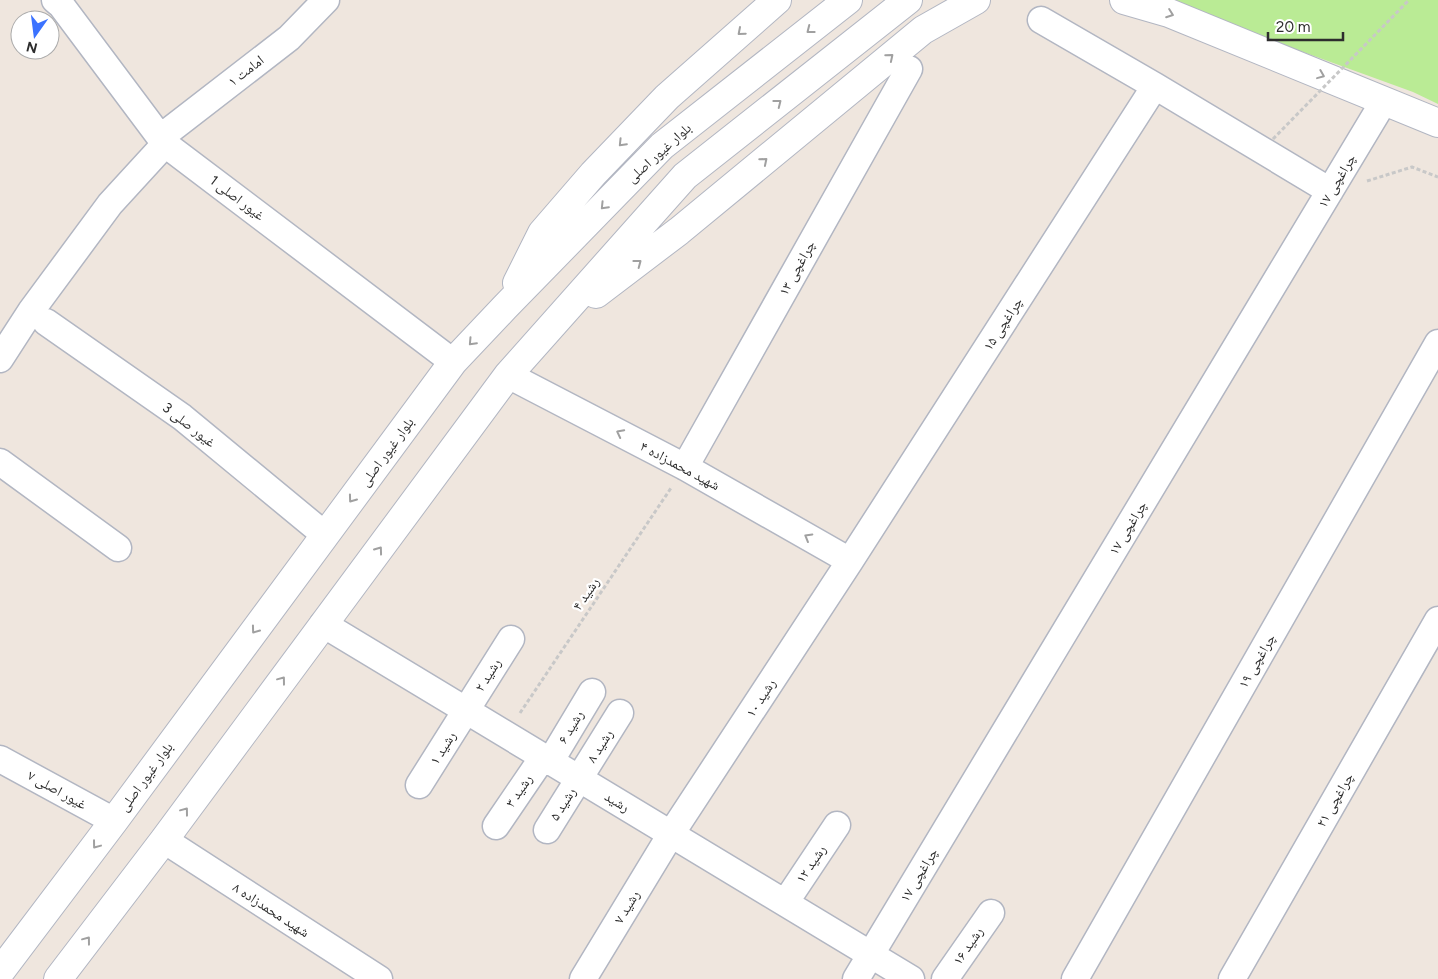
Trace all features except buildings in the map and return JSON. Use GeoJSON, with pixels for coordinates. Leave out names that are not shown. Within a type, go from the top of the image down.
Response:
{"type":"FeatureCollection","features":[{"type":"Feature","properties":{"kind":"main road"},"geometry":{"type":"LineString","coordinates":[[505,307],[542,233],[593,174],[667,97],[777,0]]}},
{"type":"Feature","properties":{"kind":"main road","name":"بلوار غیور اصلی"},"geometry":{"type":"LineString","coordinates":[[0,972],[453,362],[662,146],[848,0]]}},
{"type":"Feature","properties":{"kind":"main road"},"geometry":{"type":"LineString","coordinates":[[58,979],[164,840],[508,375],[685,176],[908,0]]}},
{"type":"Feature","properties":{"kind":"main road"},"geometry":{"type":"LineString","coordinates":[[543,335],[679,231],[923,30],[976,0]]}},
{"type":"Feature","properties":{"kind":"main road"},"geometry":{"type":"LineString","coordinates":[[1124,0],[1169,14],[1438,123]]}},
{"type":"Feature","properties":{"kind":"street","name":"امامت ۱"},"geometry":{"type":"LineString","coordinates":[[0,359],[31,312],[110,204],[163,140],[288,38],[326,0]]}},
{"type":"Feature","properties":{"kind":"street","name":"غیور اصلی 1"},"geometry":{"type":"LineString","coordinates":[[62,2],[163,140],[453,362]]}},
{"type":"Feature","properties":{"kind":"street"},"geometry":{"type":"LineString","coordinates":[[1041,20],[1330,191]]}},
{"type":"Feature","properties":{"kind":"street","name":"چراغچی ۱۳"},"geometry":{"type":"LineString","coordinates":[[685,467],[909,69]]}},
{"type":"Feature","properties":{"kind":"street","name":"چراغچی ۱۵"},"geometry":{"type":"LineString","coordinates":[[850,561],[1155,86]]}},
{"type":"Feature","properties":{"kind":"street","name":"چراغچی ۱۷"},"geometry":{"type":"LineString","coordinates":[[856,979],[1384,101]]}},
{"type":"Feature","properties":{"kind":"street","name":"غیور صلی 3"},"geometry":{"type":"LineString","coordinates":[[46,322],[182,417],[325,535]]}},
{"type":"Feature","properties":{"kind":"street","name":"چراغچی ۱۹"},"geometry":{"type":"LineString","coordinates":[[1075,979],[1438,343]]}},
{"type":"Feature","properties":{"kind":"street","name":"شهید محمدزاده ۴"},"geometry":{"type":"LineString","coordinates":[[508,375],[685,467],[850,561]]}},
{"type":"Feature","properties":{"kind":"street"},"geometry":{"type":"LineString","coordinates":[[0,462],[118,548]]}},
{"type":"Feature","properties":{"kind":"street","name":"رشید ۱۰"},"geometry":{"type":"LineString","coordinates":[[671,834],[850,561]]}},
{"type":"Feature","properties":{"kind":"street","name":"چراغچی ۲۱"},"geometry":{"type":"LineString","coordinates":[[1232,979],[1438,620]]}},
{"type":"Feature","properties":{"kind":"street","name":"رشید"},"geometry":{"type":"LineString","coordinates":[[324,624],[911,979]]}},
{"type":"Feature","properties":{"kind":"street","name":"رشید ۲"},"geometry":{"type":"LineString","coordinates":[[466,711],[511,639]]}},
{"type":"Feature","properties":{"kind":"street","name":"رشید ۶"},"geometry":{"type":"LineString","coordinates":[[546,759],[592,692]]}},
{"type":"Feature","properties":{"kind":"street","name":"رشید ۱"},"geometry":{"type":"LineString","coordinates":[[419,785],[466,711]]}},
{"type":"Feature","properties":{"kind":"street","name":"رشید ۸"},"geometry":{"type":"LineString","coordinates":[[579,779],[620,713]]}},
{"type":"Feature","properties":{"kind":"street","name":"غیور اصلی ۷"},"geometry":{"type":"LineString","coordinates":[[0,759],[114,821]]}},
{"type":"Feature","properties":{"kind":"street","name":"رشید ۳"},"geometry":{"type":"LineString","coordinates":[[496,826],[546,759]]}},
{"type":"Feature","properties":{"kind":"street","name":"رشید ۵"},"geometry":{"type":"LineString","coordinates":[[547,830],[579,779]]}},
{"type":"Feature","properties":{"kind":"street","name":"رشید ۱۲"},"geometry":{"type":"LineString","coordinates":[[785,903],[837,825]]}},
{"type":"Feature","properties":{"kind":"street","name":"رشید ۷"},"geometry":{"type":"LineString","coordinates":[[583,979],[671,834]]}},
{"type":"Feature","properties":{"kind":"street","name":"شهید محمدزاده ۸"},"geometry":{"type":"LineString","coordinates":[[164,840],[379,979]]}},
{"type":"Feature","properties":{"kind":"street","name":"رشید ۱۶"},"geometry":{"type":"LineString","coordinates":[[946,979],[991,912]]}},
{"type":"Feature","properties":{"kind":"path"},"geometry":{"type":"LineString","coordinates":[[1274,139],[1408,0]]}},
{"type":"Feature","properties":{"kind":"path"},"geometry":{"type":"LineString","coordinates":[[1330,191],[1412,167],[1438,177]]}},
{"type":"Feature","properties":{"kind":"path","name":"رشید ۴"},"geometry":{"type":"LineString","coordinates":[[505,734],[685,467]]}},
{"type":"Feature","properties":{"kind":"green space"},"geometry":{"type":"Polygon","coordinates":[[[1160,0],[1438,0],[1438,104],[1413,92],[1160,0]]]}}]}
